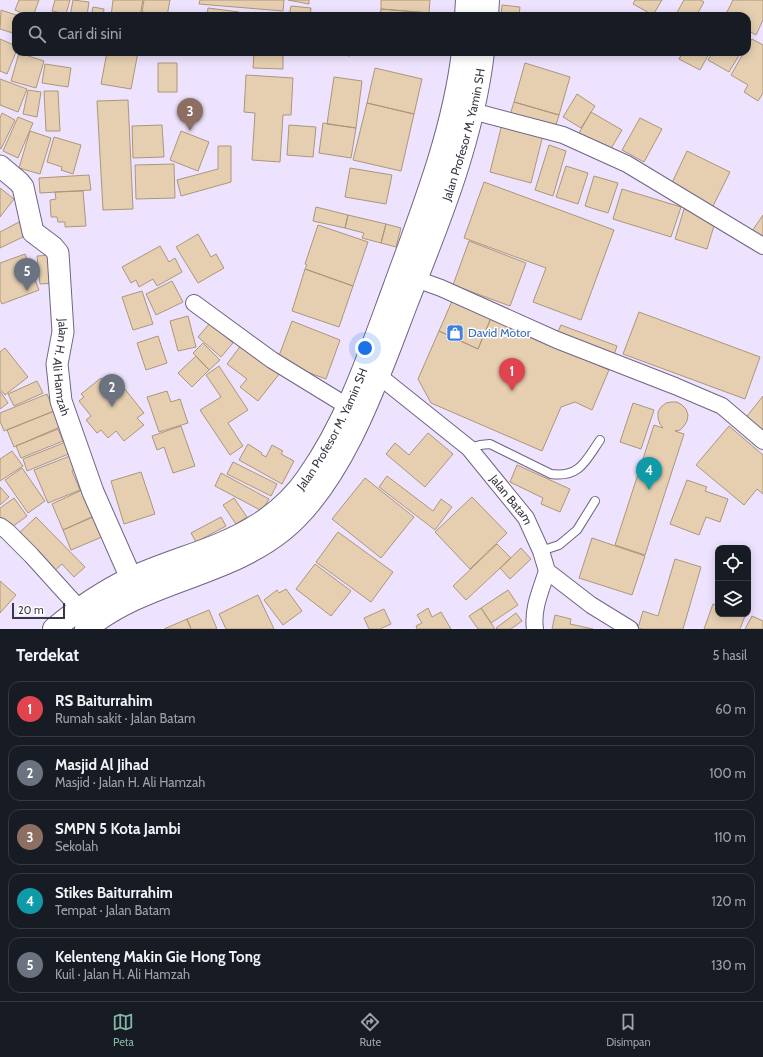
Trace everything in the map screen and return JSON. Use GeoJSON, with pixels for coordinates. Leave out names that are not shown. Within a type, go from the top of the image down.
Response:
{"type":"FeatureCollection","features":[{"type":"Feature","properties":{"kind":"highway"},"geometry":{"type":"LineString","coordinates":[[466,12],[467,0]]}},
{"type":"Feature","properties":{"kind":"highway"},"geometry":{"type":"LineString","coordinates":[[487,12],[488,0]]}},
{"type":"Feature","properties":{"kind":"highway","name":"Jalan Profesor M. Yamin SH"},"geometry":{"type":"LineString","coordinates":[[86,629],[93,623],[120,607],[147,594],[236,559],[260,547],[284,529],[308,504],[329,476],[348,444],[379,376],[451,187],[472,111],[470,75],[464,56]]}},
{"type":"Feature","properties":{"kind":"highway","name":"Jalan Profesor M. Yamin SH"},"geometry":{"type":"LineString","coordinates":[[54,629],[79,608],[104,592],[131,578],[229,541],[259,524],[283,506],[307,478],[328,444],[364,369],[434,181],[452,111],[481,56]]}},
{"type":"Feature","properties":{"kind":"street"},"geometry":{"type":"LineString","coordinates":[[472,111],[563,134],[620,161],[763,246]]}},
{"type":"Feature","properties":{"kind":"street","name":"Jalan H. Ali Hamzah"},"geometry":{"type":"LineString","coordinates":[[0,166],[23,187],[33,232],[53,247],[58,253],[63,332],[57,364],[61,402],[93,492],[131,578]]}},
{"type":"Feature","properties":{"kind":"street"},"geometry":{"type":"LineString","coordinates":[[416,279],[557,340],[676,386],[722,406],[763,441]]}},
{"type":"Feature","properties":{"kind":"street"},"geometry":{"type":"LineString","coordinates":[[194,302],[272,360],[347,406]]}},
{"type":"Feature","properties":{"kind":"street","name":"Jalan Batam"},"geometry":{"type":"LineString","coordinates":[[379,376],[469,448],[526,518],[541,551],[547,572]]}},
{"type":"Feature","properties":{"kind":"street"},"geometry":{"type":"LineString","coordinates":[[0,526],[7,531],[79,608]]}},
{"type":"Feature","properties":{"kind":"street"},"geometry":{"type":"LineString","coordinates":[[536,629],[534,621],[535,607],[547,572],[591,605],[630,629]]}},
{"type":"Feature","properties":{"kind":"lane"},"geometry":{"type":"LineString","coordinates":[[469,448],[490,444],[551,474],[557,475],[575,471],[582,466],[600,440]]}},
{"type":"Feature","properties":{"kind":"lane"},"geometry":{"type":"LineString","coordinates":[[541,551],[559,545],[576,530],[595,501]]}},
{"type":"Feature","properties":{"kind":"building"},"geometry":{"type":"Polygon","coordinates":[[[19,0],[39,0],[34,12],[19,12],[15,10],[19,0]]]}},
{"type":"Feature","properties":{"kind":"building"},"geometry":{"type":"Polygon","coordinates":[[[55,0],[70,0],[67,12],[52,11],[55,0]]]}},
{"type":"Feature","properties":{"kind":"building"},"geometry":{"type":"Polygon","coordinates":[[[73,0],[89,2],[88,12],[71,12],[73,0]]]}},
{"type":"Feature","properties":{"kind":"building"},"geometry":{"type":"Polygon","coordinates":[[[113,0],[143,0],[141,12],[112,12],[113,0]]]}},
{"type":"Feature","properties":{"kind":"building"},"geometry":{"type":"Polygon","coordinates":[[[144,0],[170,0],[168,12],[142,12],[144,0]]]}},
{"type":"Feature","properties":{"kind":"building"},"geometry":{"type":"Polygon","coordinates":[[[200,0],[284,0],[283,11],[199,4],[200,0]]]}},
{"type":"Feature","properties":{"kind":"building"},"geometry":{"type":"Polygon","coordinates":[[[288,0],[309,0],[309,4],[288,0]]]}},
{"type":"Feature","properties":{"kind":"building"},"geometry":{"type":"Polygon","coordinates":[[[381,0],[430,0],[429,12],[381,9],[381,0]]]}},
{"type":"Feature","properties":{"kind":"building"},"geometry":{"type":"Polygon","coordinates":[[[635,0],[662,0],[655,12],[648,12],[633,4],[635,0]]]}},
{"type":"Feature","properties":{"kind":"building"},"geometry":{"type":"Polygon","coordinates":[[[684,0],[701,0],[704,2],[698,12],[677,12],[684,0]]]}},
{"type":"Feature","properties":{"kind":"building"},"geometry":{"type":"Polygon","coordinates":[[[733,0],[763,0],[763,20],[756,35],[751,32],[751,12],[727,12],[733,0]]]}},
{"type":"Feature","properties":{"kind":"building"},"geometry":{"type":"Polygon","coordinates":[[[502,5],[520,7],[519,12],[501,12],[502,5]]]}},
{"type":"Feature","properties":{"kind":"building"},"geometry":{"type":"Polygon","coordinates":[[[291,6],[311,8],[310,12],[290,12],[291,6]]]}},
{"type":"Feature","properties":{"kind":"building"},"geometry":{"type":"Polygon","coordinates":[[[93,7],[104,9],[104,12],[92,12],[93,7]]]}},
{"type":"Feature","properties":{"kind":"building"},"geometry":{"type":"Polygon","coordinates":[[[208,8],[239,12],[208,12],[208,8]]]}},
{"type":"Feature","properties":{"kind":"building"},"geometry":{"type":"Polygon","coordinates":[[[381,9],[417,12],[381,12],[381,9]]]}},
{"type":"Feature","properties":{"kind":"building"},"geometry":{"type":"Polygon","coordinates":[[[1,10],[12,14],[12,33],[0,29],[1,10]]]}},
{"type":"Feature","properties":{"kind":"building"},"geometry":{"type":"Polygon","coordinates":[[[0,39],[12,44],[12,56],[14,56],[7,74],[0,71],[0,39]]]}},
{"type":"Feature","properties":{"kind":"building"},"geometry":{"type":"Polygon","coordinates":[[[752,39],[763,45],[763,93],[758,101],[744,92],[748,85],[731,75],[742,56],[751,56],[752,39]]]}},
{"type":"Feature","properties":{"kind":"building"},"geometry":{"type":"Polygon","coordinates":[[[18,56],[28,56],[44,61],[36,88],[11,81],[18,56]]]}},
{"type":"Feature","properties":{"kind":"building"},"geometry":{"type":"Polygon","coordinates":[[[106,56],[137,56],[131,89],[101,84],[106,56]]]}},
{"type":"Feature","properties":{"kind":"building"},"geometry":{"type":"Polygon","coordinates":[[[254,56],[283,56],[283,69],[253,68],[254,56]]]}},
{"type":"Feature","properties":{"kind":"building"},"geometry":{"type":"Polygon","coordinates":[[[681,56],[708,56],[700,70],[679,59],[681,56]]]}},
{"type":"Feature","properties":{"kind":"building"},"geometry":{"type":"Polygon","coordinates":[[[710,56],[739,56],[729,72],[708,60],[710,56]]]}},
{"type":"Feature","properties":{"kind":"building"},"geometry":{"type":"Polygon","coordinates":[[[158,63],[177,63],[177,92],[158,92],[158,63]]]}},
{"type":"Feature","properties":{"kind":"building"},"geometry":{"type":"Polygon","coordinates":[[[525,63],[570,77],[559,115],[514,102],[525,63]]]}},
{"type":"Feature","properties":{"kind":"building"},"geometry":{"type":"Polygon","coordinates":[[[45,64],[71,68],[68,87],[42,83],[45,64]]]}},
{"type":"Feature","properties":{"kind":"building"},"geometry":{"type":"Polygon","coordinates":[[[375,68],[422,79],[414,114],[367,103],[375,68]]]}},
{"type":"Feature","properties":{"kind":"building"},"geometry":{"type":"Polygon","coordinates":[[[246,75],[293,78],[291,115],[283,115],[280,162],[252,160],[255,113],[244,112],[246,75]]]}},
{"type":"Feature","properties":{"kind":"building"},"geometry":{"type":"Polygon","coordinates":[[[334,77],[362,81],[356,128],[327,124],[334,77]]]}},
{"type":"Feature","properties":{"kind":"building"},"geometry":{"type":"Polygon","coordinates":[[[0,79],[27,89],[18,112],[0,105],[0,79]]]}},
{"type":"Feature","properties":{"kind":"building"},"geometry":{"type":"Polygon","coordinates":[[[28,90],[41,92],[37,117],[23,114],[28,90]]]}},
{"type":"Feature","properties":{"kind":"building"},"geometry":{"type":"Polygon","coordinates":[[[44,91],[58,91],[60,131],[46,131],[44,91]]]}},
{"type":"Feature","properties":{"kind":"building"},"geometry":{"type":"Polygon","coordinates":[[[577,94],[595,106],[581,128],[563,117],[577,94]]]}},
{"type":"Feature","properties":{"kind":"building"},"geometry":{"type":"Polygon","coordinates":[[[128,100],[133,209],[103,210],[97,101],[128,100]]]}},
{"type":"Feature","properties":{"kind":"building"},"geometry":{"type":"Polygon","coordinates":[[[514,102],[559,115],[554,132],[509,118],[514,102]]]}},
{"type":"Feature","properties":{"kind":"building"},"geometry":{"type":"Polygon","coordinates":[[[367,103],[414,114],[401,171],[353,160],[367,103]]]}},
{"type":"Feature","properties":{"kind":"building"},"geometry":{"type":"Polygon","coordinates":[[[591,112],[622,130],[609,152],[579,133],[591,112]]]}},
{"type":"Feature","properties":{"kind":"building"},"geometry":{"type":"Polygon","coordinates":[[[2,113],[15,120],[1,149],[0,118],[2,113]]]}},
{"type":"Feature","properties":{"kind":"building"},"geometry":{"type":"Polygon","coordinates":[[[18,117],[33,123],[18,158],[3,151],[18,117]]]}},
{"type":"Feature","properties":{"kind":"building"},"geometry":{"type":"Polygon","coordinates":[[[640,118],[662,129],[644,162],[622,150],[640,118]]]}},
{"type":"Feature","properties":{"kind":"building"},"geometry":{"type":"Polygon","coordinates":[[[323,123],[356,128],[351,158],[319,153],[323,123]]]}},
{"type":"Feature","properties":{"kind":"building"},"geometry":{"type":"Polygon","coordinates":[[[502,124],[543,135],[531,183],[490,172],[502,124]]]}},
{"type":"Feature","properties":{"kind":"building"},"geometry":{"type":"Polygon","coordinates":[[[162,125],[164,157],[133,158],[132,126],[162,125]]]}},
{"type":"Feature","properties":{"kind":"building"},"geometry":{"type":"Polygon","coordinates":[[[289,125],[316,127],[313,157],[287,155],[289,125]]]}},
{"type":"Feature","properties":{"kind":"building"},"geometry":{"type":"Polygon","coordinates":[[[30,131],[51,138],[40,174],[19,168],[30,131]]]}},
{"type":"Feature","properties":{"kind":"building"},"geometry":{"type":"Polygon","coordinates":[[[181,131],[209,142],[198,171],[170,160],[181,131]]]}},
{"type":"Feature","properties":{"kind":"building"},"geometry":{"type":"Polygon","coordinates":[[[54,137],[81,145],[73,174],[61,170],[62,167],[47,162],[54,137]]]}},
{"type":"Feature","properties":{"kind":"building"},"geometry":{"type":"Polygon","coordinates":[[[549,145],[566,151],[553,196],[535,190],[549,145]]]}},
{"type":"Feature","properties":{"kind":"building"},"geometry":{"type":"Polygon","coordinates":[[[218,146],[231,146],[231,182],[181,196],[177,180],[218,169],[218,146]]]}},
{"type":"Feature","properties":{"kind":"building"},"geometry":{"type":"Polygon","coordinates":[[[687,151],[730,172],[712,208],[670,187],[687,151]]]}},
{"type":"Feature","properties":{"kind":"building"},"geometry":{"type":"Polygon","coordinates":[[[174,164],[175,198],[136,199],[135,165],[174,164]]]}},
{"type":"Feature","properties":{"kind":"building"},"geometry":{"type":"Polygon","coordinates":[[[566,166],[588,173],[578,204],[556,197],[566,166]]]}},
{"type":"Feature","properties":{"kind":"building"},"geometry":{"type":"Polygon","coordinates":[[[350,168],[392,175],[386,204],[345,197],[350,168]]]}},
{"type":"Feature","properties":{"kind":"building"},"geometry":{"type":"Polygon","coordinates":[[[89,175],[91,190],[40,193],[39,178],[89,175]]]}},
{"type":"Feature","properties":{"kind":"building"},"geometry":{"type":"Polygon","coordinates":[[[594,176],[618,183],[608,213],[585,206],[594,176]]]}},
{"type":"Feature","properties":{"kind":"building"},"geometry":{"type":"Polygon","coordinates":[[[484,182],[614,230],[581,320],[533,302],[546,268],[464,238],[484,182]]]}},
{"type":"Feature","properties":{"kind":"building"},"geometry":{"type":"Polygon","coordinates":[[[0,188],[14,199],[0,217],[0,188]]]}},
{"type":"Feature","properties":{"kind":"building"},"geometry":{"type":"Polygon","coordinates":[[[622,189],[681,207],[671,237],[613,219],[622,189]]]}},
{"type":"Feature","properties":{"kind":"building"},"geometry":{"type":"Polygon","coordinates":[[[83,191],[86,226],[65,227],[65,222],[58,222],[57,217],[51,217],[50,200],[56,199],[55,192],[83,191]]]}},
{"type":"Feature","properties":{"kind":"building"},"geometry":{"type":"Polygon","coordinates":[[[316,207],[348,215],[345,228],[313,221],[316,207]]]}},
{"type":"Feature","properties":{"kind":"building"},"geometry":{"type":"Polygon","coordinates":[[[684,209],[716,219],[707,249],[675,239],[684,209]]]}},
{"type":"Feature","properties":{"kind":"building"},"geometry":{"type":"Polygon","coordinates":[[[348,215],[386,224],[381,243],[362,238],[364,233],[345,228],[348,215]]]}},
{"type":"Feature","properties":{"kind":"building"},"geometry":{"type":"Polygon","coordinates":[[[763,215],[763,243],[750,234],[763,215]]]}},
{"type":"Feature","properties":{"kind":"building"},"geometry":{"type":"Polygon","coordinates":[[[19,222],[25,236],[0,248],[0,232],[19,222]]]}},
{"type":"Feature","properties":{"kind":"building"},"geometry":{"type":"Polygon","coordinates":[[[386,224],[401,228],[396,247],[381,243],[386,224]]]}},
{"type":"Feature","properties":{"kind":"building"},"geometry":{"type":"Polygon","coordinates":[[[318,225],[368,242],[353,286],[305,269],[307,265],[305,264],[318,225]]]}},
{"type":"Feature","properties":{"kind":"building"},"geometry":{"type":"Polygon","coordinates":[[[198,234],[211,257],[216,254],[224,268],[198,283],[176,247],[198,234]]]}},
{"type":"Feature","properties":{"kind":"building"},"geometry":{"type":"Polygon","coordinates":[[[469,241],[526,263],[510,306],[453,285],[469,241]]]}},
{"type":"Feature","properties":{"kind":"building"},"geometry":{"type":"Polygon","coordinates":[[[160,246],[169,262],[175,258],[182,272],[157,286],[153,279],[139,287],[136,280],[131,283],[122,267],[160,246]]]}},
{"type":"Feature","properties":{"kind":"building"},"geometry":{"type":"Polygon","coordinates":[[[25,254],[39,290],[2,304],[0,300],[0,263],[25,254]]]}},
{"type":"Feature","properties":{"kind":"building"},"geometry":{"type":"Polygon","coordinates":[[[52,255],[55,283],[40,284],[37,256],[52,255]]]}},
{"type":"Feature","properties":{"kind":"building"},"geometry":{"type":"Polygon","coordinates":[[[305,269],[353,286],[339,327],[292,311],[305,269]]]}},
{"type":"Feature","properties":{"kind":"building"},"geometry":{"type":"Polygon","coordinates":[[[172,281],[183,302],[156,315],[146,294],[172,281]]]}},
{"type":"Feature","properties":{"kind":"building"},"geometry":{"type":"Polygon","coordinates":[[[142,291],[153,324],[133,330],[122,297],[142,291]]]}},
{"type":"Feature","properties":{"kind":"building"},"geometry":{"type":"Polygon","coordinates":[[[452,301],[491,318],[478,349],[439,331],[452,301]]]}},
{"type":"Feature","properties":{"kind":"building"},"geometry":{"type":"Polygon","coordinates":[[[639,312],[760,357],[745,399],[623,354],[639,312]]]}},
{"type":"Feature","properties":{"kind":"building"},"geometry":{"type":"Polygon","coordinates":[[[188,316],[196,347],[178,351],[170,321],[188,316]]]}},
{"type":"Feature","properties":{"kind":"building"},"geometry":{"type":"Polygon","coordinates":[[[491,318],[609,370],[592,410],[575,402],[561,407],[542,451],[431,403],[418,379],[439,331],[478,349],[491,318]]]}},
{"type":"Feature","properties":{"kind":"building"},"geometry":{"type":"Polygon","coordinates":[[[292,321],[340,340],[326,379],[277,361],[292,321]]]}},
{"type":"Feature","properties":{"kind":"building"},"geometry":{"type":"Polygon","coordinates":[[[210,323],[233,343],[221,357],[198,337],[210,323]]]}},
{"type":"Feature","properties":{"kind":"building"},"geometry":{"type":"Polygon","coordinates":[[[561,325],[617,346],[613,358],[556,336],[561,325]]]}},
{"type":"Feature","properties":{"kind":"building"},"geometry":{"type":"Polygon","coordinates":[[[158,336],[167,363],[146,370],[137,343],[158,336]]]}},
{"type":"Feature","properties":{"kind":"building"},"geometry":{"type":"Polygon","coordinates":[[[203,343],[220,360],[209,370],[193,353],[203,343]]]}},
{"type":"Feature","properties":{"kind":"building"},"geometry":{"type":"Polygon","coordinates":[[[242,344],[280,373],[258,401],[240,387],[247,379],[227,364],[242,344]]]}},
{"type":"Feature","properties":{"kind":"building"},"geometry":{"type":"Polygon","coordinates":[[[5,348],[28,377],[5,395],[0,389],[0,352],[5,348]]]}},
{"type":"Feature","properties":{"kind":"building"},"geometry":{"type":"Polygon","coordinates":[[[196,356],[209,370],[192,387],[178,373],[196,356]]]}},
{"type":"Feature","properties":{"kind":"building"},"geometry":{"type":"Polygon","coordinates":[[[219,366],[248,410],[228,423],[243,446],[230,455],[200,410],[221,397],[206,375],[219,366]]]}},
{"type":"Feature","properties":{"kind":"building"},"geometry":{"type":"Polygon","coordinates":[[[101,378],[107,385],[116,378],[144,413],[137,418],[144,425],[124,441],[116,431],[108,438],[101,430],[97,433],[86,420],[91,416],[79,401],[84,397],[81,394],[101,378]]]}},
{"type":"Feature","properties":{"kind":"building"},"geometry":{"type":"Polygon","coordinates":[[[37,381],[43,393],[14,406],[8,394],[37,381]]]}},
{"type":"Feature","properties":{"kind":"building"},"geometry":{"type":"Polygon","coordinates":[[[0,391],[8,403],[0,409],[0,391]]]}},
{"type":"Feature","properties":{"kind":"building"},"geometry":{"type":"Polygon","coordinates":[[[167,391],[171,402],[180,399],[188,423],[159,432],[147,397],[167,391]]]}},
{"type":"Feature","properties":{"kind":"building"},"geometry":{"type":"Polygon","coordinates":[[[47,394],[54,411],[4,431],[0,421],[0,413],[47,394]]]}},
{"type":"Feature","properties":{"kind":"building"},"geometry":{"type":"Polygon","coordinates":[[[763,396],[763,435],[744,420],[763,396]]]}},
{"type":"Feature","properties":{"kind":"building"},"geometry":{"type":"Polygon","coordinates":[[[677,402],[686,409],[688,415],[687,421],[680,430],[675,431],[684,434],[645,555],[615,545],[654,425],[663,428],[658,418],[658,412],[666,403],[677,402]]]}},
{"type":"Feature","properties":{"kind":"building"},"geometry":{"type":"Polygon","coordinates":[[[633,403],[654,410],[641,449],[620,442],[633,403]]]}},
{"type":"Feature","properties":{"kind":"building"},"geometry":{"type":"Polygon","coordinates":[[[54,411],[60,427],[14,447],[7,430],[54,411]]]}},
{"type":"Feature","properties":{"kind":"building"},"geometry":{"type":"Polygon","coordinates":[[[181,426],[195,466],[173,473],[164,447],[157,450],[152,436],[181,426]]]}},
{"type":"Feature","properties":{"kind":"building"},"geometry":{"type":"Polygon","coordinates":[[[729,426],[763,455],[763,494],[757,489],[744,505],[696,465],[729,426]]]}},
{"type":"Feature","properties":{"kind":"building"},"geometry":{"type":"Polygon","coordinates":[[[58,429],[63,441],[21,458],[16,446],[58,429]]]}},
{"type":"Feature","properties":{"kind":"building"},"geometry":{"type":"Polygon","coordinates":[[[428,433],[453,454],[425,487],[386,454],[395,443],[409,455],[428,433]]]}},
{"type":"Feature","properties":{"kind":"building"},"geometry":{"type":"Polygon","coordinates":[[[66,442],[71,453],[27,471],[23,459],[66,442]]]}},
{"type":"Feature","properties":{"kind":"building"},"geometry":{"type":"Polygon","coordinates":[[[248,444],[266,457],[272,445],[283,451],[281,454],[294,461],[282,484],[239,460],[248,444]]]}},
{"type":"Feature","properties":{"kind":"building"},"geometry":{"type":"Polygon","coordinates":[[[12,451],[23,466],[0,481],[0,459],[12,451]]]}},
{"type":"Feature","properties":{"kind":"building"},"geometry":{"type":"Polygon","coordinates":[[[75,454],[80,468],[72,471],[80,490],[48,503],[34,470],[75,454]]]}},
{"type":"Feature","properties":{"kind":"building"},"geometry":{"type":"Polygon","coordinates":[[[233,462],[277,484],[271,496],[227,474],[233,462]]]}},
{"type":"Feature","properties":{"kind":"building"},"geometry":{"type":"Polygon","coordinates":[[[517,465],[570,489],[560,512],[541,504],[543,498],[510,482],[517,465]]]}},
{"type":"Feature","properties":{"kind":"building"},"geometry":{"type":"Polygon","coordinates":[[[22,468],[45,501],[28,513],[5,480],[22,468]]]}},
{"type":"Feature","properties":{"kind":"building"},"geometry":{"type":"Polygon","coordinates":[[[141,472],[155,514],[124,524],[111,481],[141,472]]]}},
{"type":"Feature","properties":{"kind":"building"},"geometry":{"type":"Polygon","coordinates":[[[221,473],[269,499],[262,511],[215,486],[221,473]]]}},
{"type":"Feature","properties":{"kind":"building"},"geometry":{"type":"Polygon","coordinates":[[[387,476],[433,511],[441,499],[452,507],[435,530],[379,487],[387,476]]]}},
{"type":"Feature","properties":{"kind":"building"},"geometry":{"type":"Polygon","coordinates":[[[365,478],[414,517],[381,558],[332,519],[365,478]]]}},
{"type":"Feature","properties":{"kind":"building"},"geometry":{"type":"Polygon","coordinates":[[[687,480],[707,487],[705,491],[728,499],[720,522],[706,517],[699,535],[670,524],[687,480]]]}},
{"type":"Feature","properties":{"kind":"building"},"geometry":{"type":"Polygon","coordinates":[[[0,487],[9,497],[0,505],[0,487]]]}},
{"type":"Feature","properties":{"kind":"building"},"geometry":{"type":"Polygon","coordinates":[[[84,489],[96,515],[63,530],[52,504],[84,489]]]}},
{"type":"Feature","properties":{"kind":"building"},"geometry":{"type":"Polygon","coordinates":[[[472,497],[507,533],[470,569],[435,532],[472,497]]]}},
{"type":"Feature","properties":{"kind":"building"},"geometry":{"type":"Polygon","coordinates":[[[14,498],[27,516],[8,530],[0,518],[0,508],[14,498]]]}},
{"type":"Feature","properties":{"kind":"building"},"geometry":{"type":"Polygon","coordinates":[[[234,498],[247,517],[236,524],[223,505],[234,498]]]}},
{"type":"Feature","properties":{"kind":"building"},"geometry":{"type":"Polygon","coordinates":[[[36,517],[85,567],[74,577],[62,564],[52,573],[16,536],[36,517]]]}},
{"type":"Feature","properties":{"kind":"building"},"geometry":{"type":"Polygon","coordinates":[[[93,517],[102,537],[71,550],[63,530],[93,517]]]}},
{"type":"Feature","properties":{"kind":"building"},"geometry":{"type":"Polygon","coordinates":[[[221,517],[226,526],[196,542],[191,533],[221,517]]]}},
{"type":"Feature","properties":{"kind":"building"},"geometry":{"type":"Polygon","coordinates":[[[338,532],[393,572],[371,602],[316,562],[338,532]]]}},
{"type":"Feature","properties":{"kind":"building"},"geometry":{"type":"Polygon","coordinates":[[[592,538],[645,556],[632,595],[579,578],[592,538]]]}},
{"type":"Feature","properties":{"kind":"building"},"geometry":{"type":"Polygon","coordinates":[[[497,544],[511,558],[466,600],[453,586],[497,544]]]}},
{"type":"Feature","properties":{"kind":"building"},"geometry":{"type":"Polygon","coordinates":[[[521,548],[531,559],[510,579],[500,568],[521,548]]]}},
{"type":"Feature","properties":{"kind":"building"},"geometry":{"type":"Polygon","coordinates":[[[675,559],[701,567],[683,629],[638,628],[643,611],[658,616],[675,559]]]}},
{"type":"Feature","properties":{"kind":"building"},"geometry":{"type":"Polygon","coordinates":[[[315,564],[351,591],[331,616],[296,589],[315,564]]]}},
{"type":"Feature","properties":{"kind":"building"},"geometry":{"type":"Polygon","coordinates":[[[0,581],[16,595],[0,613],[0,581]]]}},
{"type":"Feature","properties":{"kind":"building"},"geometry":{"type":"Polygon","coordinates":[[[286,589],[302,611],[283,625],[264,600],[277,590],[279,593],[286,589]]]}},
{"type":"Feature","properties":{"kind":"building"},"geometry":{"type":"Polygon","coordinates":[[[508,590],[518,605],[491,623],[481,608],[508,590]]]}},
{"type":"Feature","properties":{"kind":"building"},"geometry":{"type":"Polygon","coordinates":[[[258,595],[274,629],[226,629],[219,614],[258,595]]]}},
{"type":"Feature","properties":{"kind":"building"},"geometry":{"type":"Polygon","coordinates":[[[713,604],[715,605],[715,617],[745,617],[740,629],[704,629],[713,604]]]}},
{"type":"Feature","properties":{"kind":"building"},"geometry":{"type":"Polygon","coordinates":[[[428,608],[432,617],[441,612],[451,629],[417,629],[416,626],[422,623],[417,615],[428,608]]]}},
{"type":"Feature","properties":{"kind":"building"},"geometry":{"type":"Polygon","coordinates":[[[481,608],[495,629],[478,629],[469,616],[481,608]]]}},
{"type":"Feature","properties":{"kind":"building"},"geometry":{"type":"Polygon","coordinates":[[[384,609],[391,624],[380,629],[369,629],[364,618],[384,609]]]}},
{"type":"Feature","properties":{"kind":"building"},"geometry":{"type":"Polygon","coordinates":[[[209,610],[217,629],[191,629],[187,619],[209,610]]]}},
{"type":"Feature","properties":{"kind":"building"},"geometry":{"type":"Polygon","coordinates":[[[516,613],[522,621],[511,629],[496,628],[516,613]]]}},
{"type":"Feature","properties":{"kind":"building"},"geometry":{"type":"Polygon","coordinates":[[[555,615],[571,619],[570,624],[593,629],[552,629],[555,615]]]}},
{"type":"Feature","properties":{"kind":"building"},"geometry":{"type":"Polygon","coordinates":[[[752,616],[763,621],[763,629],[745,629],[752,616]]]}},
{"type":"Feature","properties":{"kind":"building"},"geometry":{"type":"Polygon","coordinates":[[[187,619],[191,629],[164,629],[187,619]]]}},
{"type":"Feature","properties":{"kind":"place","name":"SMPN 5 Kota Jambi"},"geometry":{"type":"Point","coordinates":[190,131]}},
{"type":"Feature","properties":{"kind":"place","name":"Kelenteng Makin Gie Hong Tong"},"geometry":{"type":"Point","coordinates":[27,291]}},
{"type":"Feature","properties":{"kind":"place","name":"David Motor"},"geometry":{"type":"Point","coordinates":[455,333]}},
{"type":"Feature","properties":{"kind":"place","name":"RS Baiturrahim"},"geometry":{"type":"Point","coordinates":[512,391]}},
{"type":"Feature","properties":{"kind":"place","name":"Masjid Al Jihad"},"geometry":{"type":"Point","coordinates":[112,407]}},
{"type":"Feature","properties":{"kind":"place","name":"Stikes Baiturrahim"},"geometry":{"type":"Point","coordinates":[649,490]}}]}
